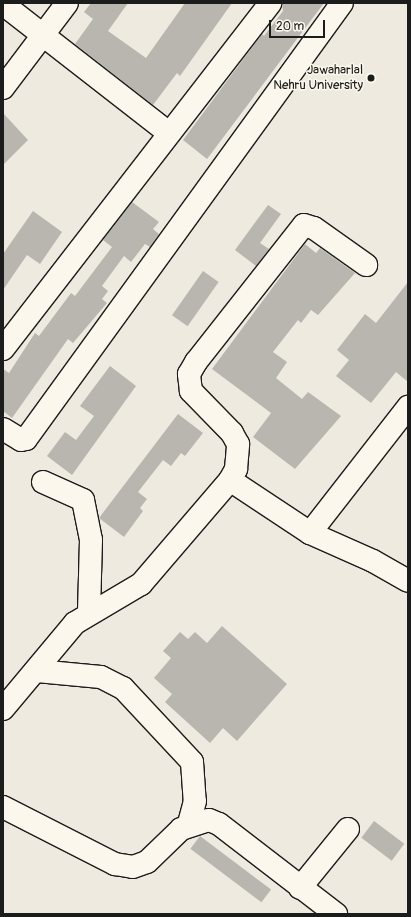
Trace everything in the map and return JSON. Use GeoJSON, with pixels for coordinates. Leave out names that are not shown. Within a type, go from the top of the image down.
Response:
{"type":"FeatureCollection","features":[{"type":"Feature","properties":{"kind":"street"},"geometry":{"type":"LineString","coordinates":[[3,88],[42,34],[67,3]]}},
{"type":"Feature","properties":{"kind":"street"},"geometry":{"type":"LineString","coordinates":[[3,349],[270,3]]}},
{"type":"Feature","properties":{"kind":"street"},"geometry":{"type":"LineString","coordinates":[[3,429],[21,440],[26,439],[342,3]]}},
{"type":"Feature","properties":{"kind":"street"},"geometry":{"type":"LineString","coordinates":[[3,4],[169,133]]}},
{"type":"Feature","properties":{"kind":"street"},"geometry":{"type":"LineString","coordinates":[[3,709],[37,671],[62,638],[89,612],[123,598],[141,584],[230,480],[236,469],[238,444],[232,433],[191,391],[189,374],[196,362],[304,225],[314,228],[366,265]]}},
{"type":"Feature","properties":{"kind":"street"},"geometry":{"type":"LineString","coordinates":[[310,534],[408,407]]}},
{"type":"Feature","properties":{"kind":"street"},"geometry":{"type":"LineString","coordinates":[[230,480],[310,534],[373,561],[408,581]]}},
{"type":"Feature","properties":{"kind":"street"},"geometry":{"type":"LineString","coordinates":[[43,482],[83,500],[91,540],[89,612]]}},
{"type":"Feature","properties":{"kind":"street"},"geometry":{"type":"LineString","coordinates":[[37,671],[101,677],[123,688],[192,762],[195,801],[189,824]]}},
{"type":"Feature","properties":{"kind":"street"},"geometry":{"type":"LineString","coordinates":[[3,807],[115,864],[132,867],[147,862],[173,835],[189,824],[209,820],[219,824],[300,888],[336,914]]}},
{"type":"Feature","properties":{"kind":"street"},"geometry":{"type":"LineString","coordinates":[[300,888],[348,829]]}},
{"type":"Feature","properties":{"kind":"building"},"geometry":{"type":"Polygon","coordinates":[[[91,3],[128,3],[108,31],[146,58],[185,3],[232,3],[180,76],[177,73],[153,105],[75,44],[93,19],[84,12],[91,3]]]}},
{"type":"Feature","properties":{"kind":"building"},"geometry":{"type":"Polygon","coordinates":[[[282,3],[324,3],[207,159],[183,140],[262,34],[264,36],[283,11],[282,3]]]}},
{"type":"Feature","properties":{"kind":"building"},"geometry":{"type":"Polygon","coordinates":[[[3,113],[28,140],[3,165],[3,113]]]}},
{"type":"Feature","properties":{"kind":"building"},"geometry":{"type":"Polygon","coordinates":[[[132,202],[159,222],[153,229],[159,234],[150,247],[145,244],[131,262],[124,256],[102,286],[108,291],[102,299],[107,303],[73,343],[68,339],[12,418],[3,411],[3,369],[9,373],[35,333],[39,336],[71,293],[75,296],[112,247],[103,240],[132,202]]]}},
{"type":"Feature","properties":{"kind":"building"},"geometry":{"type":"Polygon","coordinates":[[[268,205],[281,214],[260,243],[269,249],[256,266],[235,250],[268,205]]]}},
{"type":"Feature","properties":{"kind":"building"},"geometry":{"type":"Polygon","coordinates":[[[33,211],[62,232],[40,264],[27,255],[3,290],[3,254],[33,211]]]}},
{"type":"Feature","properties":{"kind":"building"},"geometry":{"type":"Polygon","coordinates":[[[305,244],[316,253],[320,248],[355,273],[318,315],[311,310],[301,323],[298,320],[273,352],[287,362],[276,378],[302,399],[308,392],[341,416],[295,469],[253,437],[271,413],[212,369],[305,244]]]}},
{"type":"Feature","properties":{"kind":"building"},"geometry":{"type":"Polygon","coordinates":[[[203,271],[219,282],[188,326],[172,315],[203,271]]]}},
{"type":"Feature","properties":{"kind":"building"},"geometry":{"type":"Polygon","coordinates":[[[408,282],[408,382],[396,372],[371,403],[336,376],[349,360],[337,350],[365,314],[376,323],[408,282]]]}},
{"type":"Feature","properties":{"kind":"building"},"geometry":{"type":"Polygon","coordinates":[[[110,366],[136,386],[72,475],[47,456],[65,432],[76,440],[94,416],[80,406],[110,366]]]}},
{"type":"Feature","properties":{"kind":"building"},"geometry":{"type":"Polygon","coordinates":[[[178,414],[203,433],[185,456],[181,453],[171,466],[163,460],[138,492],[147,499],[140,508],[143,511],[124,537],[99,518],[178,414]]]}},
{"type":"Feature","properties":{"kind":"building"},"geometry":{"type":"Polygon","coordinates":[[[222,626],[287,684],[237,741],[223,728],[210,743],[165,702],[172,694],[154,678],[171,658],[163,651],[180,632],[188,639],[195,632],[207,643],[222,626]]]}},
{"type":"Feature","properties":{"kind":"building"},"geometry":{"type":"Polygon","coordinates":[[[374,821],[404,844],[392,861],[361,838],[374,821]]]}},
{"type":"Feature","properties":{"kind":"building"},"geometry":{"type":"Polygon","coordinates":[[[200,836],[271,890],[261,902],[190,849],[200,836]]]}},
{"type":"Feature","properties":{"kind":"place","name":"Jawaharlal Nehru University"},"geometry":{"type":"Point","coordinates":[371,78]}}]}
